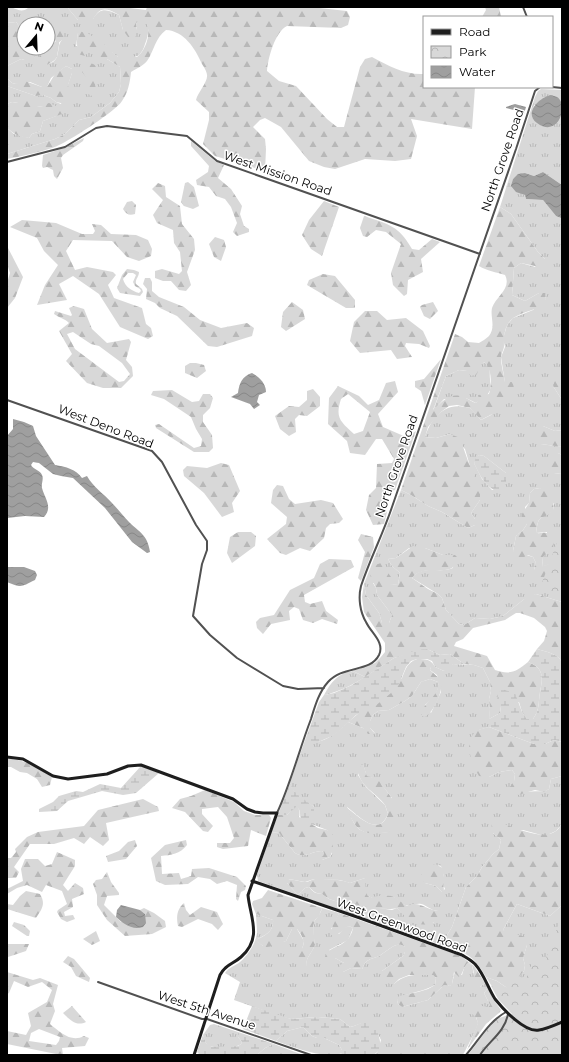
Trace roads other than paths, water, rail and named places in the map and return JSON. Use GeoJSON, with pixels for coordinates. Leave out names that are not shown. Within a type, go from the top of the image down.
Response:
{"type":"FeatureCollection","features":[{"type":"Feature","properties":{"kind":"street","name":"North Grove Road"},"geometry":{"type":"LineString","coordinates":[[277,813],[287,791],[307,728],[324,688],[329,681],[339,673],[363,667],[378,656],[380,644],[365,621],[362,612],[360,593],[391,509],[537,88]]}},
{"type":"Feature","properties":{"kind":"street","name":"West Mission Road"},"geometry":{"type":"LineString","coordinates":[[7,162],[65,147],[96,128],[107,126],[187,136],[216,161],[480,254]]}},
{"type":"Feature","properties":{"kind":"street","name":"West Deno Road"},"geometry":{"type":"LineString","coordinates":[[7,400],[152,451],[162,462],[196,525],[207,541],[207,550],[202,564],[193,616],[210,635],[237,658],[283,686],[298,689],[324,688]]}},
{"type":"Feature","properties":{"kind":"street"},"geometry":{"type":"LineString","coordinates":[[7,757],[22,759],[53,776],[68,779],[107,774],[128,766],[141,765],[233,799],[254,812],[277,813],[248,895],[254,922],[252,942],[247,952],[240,959],[224,968],[220,975],[207,1019],[194,1055]]}},
{"type":"Feature","properties":{"kind":"street","name":"West Greenwood Road"},"geometry":{"type":"LineString","coordinates":[[252,881],[360,918],[470,959],[476,965],[495,999],[507,1013],[522,1025],[530,1029],[538,1031],[562,1022]]}},
{"type":"Feature","properties":{"kind":"street","name":"West 5th Avenue"},"geometry":{"type":"LineString","coordinates":[[98,982],[202,1019],[207,1019],[311,1055]]}},
{"type":"Feature","properties":{"kind":"street"},"geometry":{"type":"LineString","coordinates":[[466,1055],[491,1022],[507,1013]]}},
{"type":"Feature","properties":{"kind":"street"},"geometry":{"type":"LineString","coordinates":[[480,1055],[485,1047],[501,1031],[506,1022],[507,1013]]}},
{"type":"Feature","properties":{"kind":"water"},"geometry":{"type":"Polygon","coordinates":[[[551,95],[557,97],[560,101],[562,113],[556,124],[551,127],[545,127],[533,119],[532,110],[538,102],[551,95]]]}},
{"type":"Feature","properties":{"kind":"water"},"geometry":{"type":"Polygon","coordinates":[[[515,104],[526,107],[524,114],[506,108],[515,104]]]}},
{"type":"Feature","properties":{"kind":"water"},"geometry":{"type":"Polygon","coordinates":[[[543,172],[562,185],[561,218],[556,216],[543,200],[526,199],[525,195],[516,192],[511,186],[513,179],[518,174],[525,173],[534,176],[543,172]]]}},
{"type":"Feature","properties":{"kind":"water"},"geometry":{"type":"Polygon","coordinates":[[[252,373],[262,381],[266,389],[266,392],[259,395],[257,402],[260,405],[254,409],[250,404],[231,397],[238,393],[239,386],[243,378],[252,373]]]}},
{"type":"Feature","properties":{"kind":"water"},"geometry":{"type":"Polygon","coordinates":[[[13,419],[33,426],[36,436],[55,465],[74,470],[82,478],[87,476],[95,487],[145,537],[150,552],[147,553],[132,542],[105,508],[73,478],[53,474],[39,463],[33,462],[31,465],[41,473],[43,477],[42,488],[48,503],[47,513],[44,517],[25,516],[7,518],[7,436],[13,429],[13,419]]]}},
{"type":"Feature","properties":{"kind":"water"},"geometry":{"type":"Polygon","coordinates":[[[7,567],[24,567],[35,571],[37,575],[35,580],[27,584],[21,586],[16,585],[7,582],[7,567]]]}},
{"type":"Feature","properties":{"kind":"water"},"geometry":{"type":"Polygon","coordinates":[[[121,905],[140,910],[145,914],[146,923],[143,927],[135,928],[129,926],[116,917],[117,910],[121,905]]]}}]}
